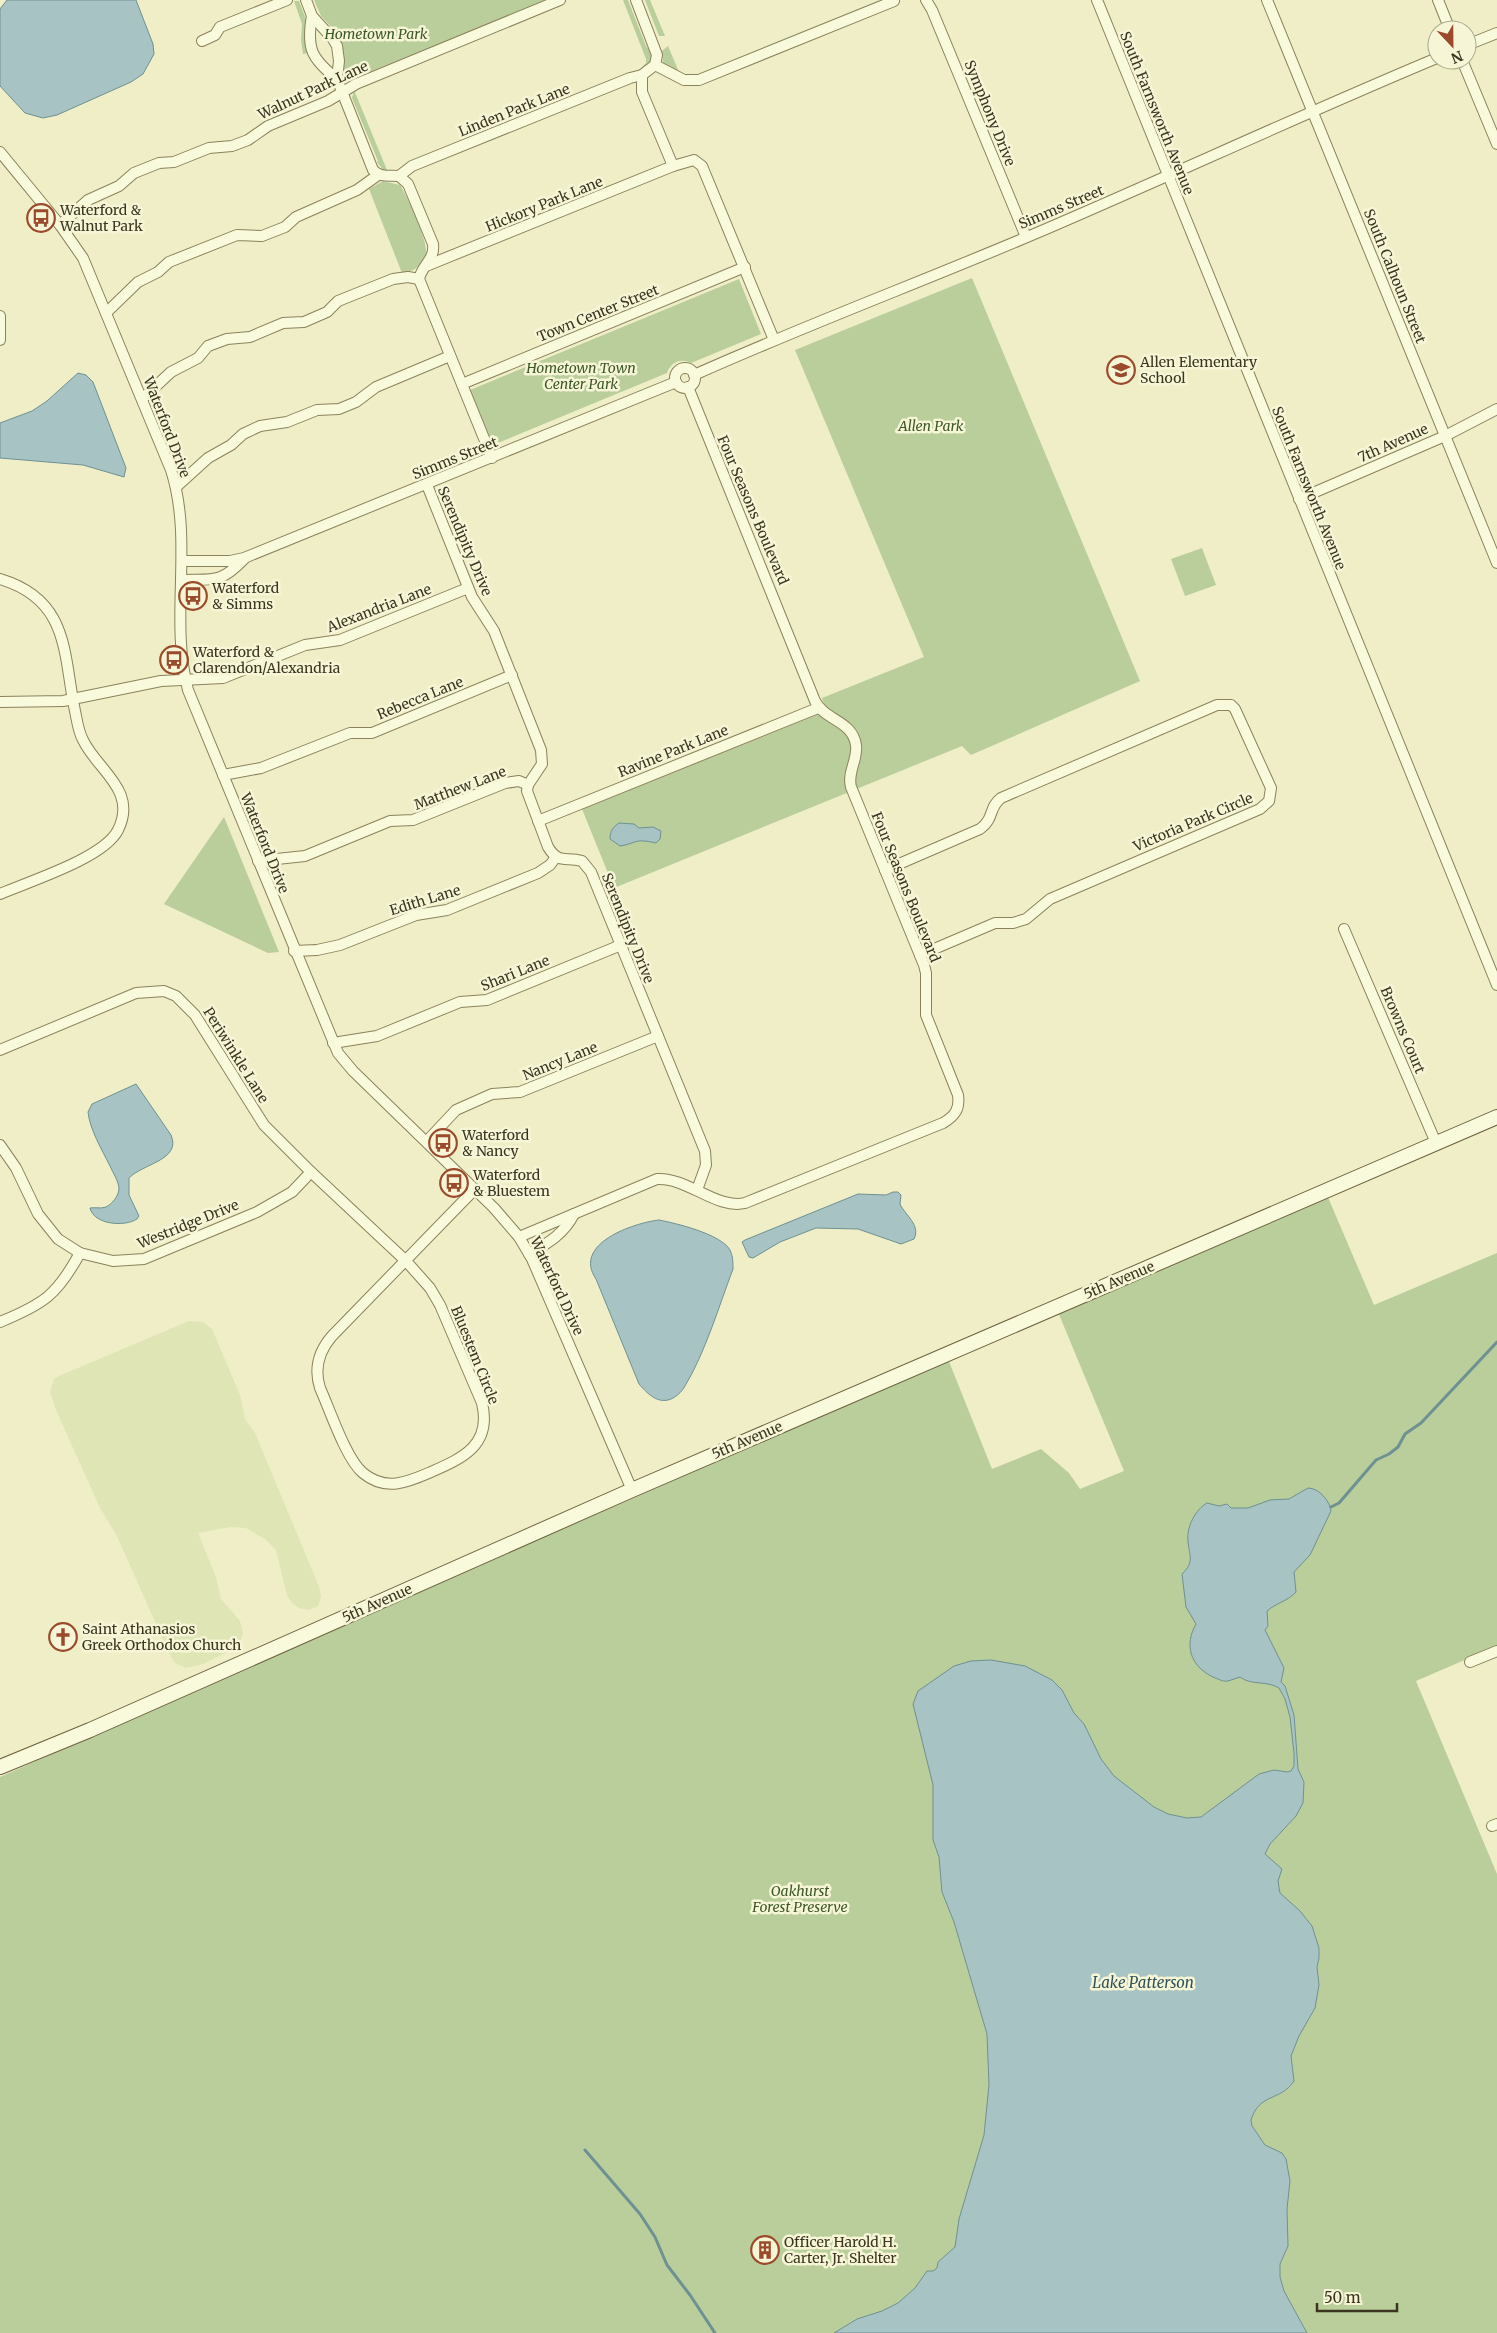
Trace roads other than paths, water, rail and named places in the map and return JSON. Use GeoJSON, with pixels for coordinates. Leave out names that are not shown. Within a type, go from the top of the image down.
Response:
{"type":"FeatureCollection","features":[{"type":"Feature","properties":{"kind":"street"},"geometry":{"type":"LineString","coordinates":[[202,41],[215,35],[220,27],[287,0]]}},
{"type":"Feature","properties":{"kind":"street"},"geometry":{"type":"LineString","coordinates":[[306,0],[312,16],[333,39],[336,46],[340,61],[337,79],[373,170],[378,175]]}},
{"type":"Feature","properties":{"kind":"street","name":"Walnut Park Lane"},"geometry":{"type":"LineString","coordinates":[[60,225],[88,200],[119,186],[134,173],[159,163],[174,162],[209,148],[232,146],[248,140],[268,126],[328,101],[356,84],[560,0]]}},
{"type":"Feature","properties":{"kind":"street"},"geometry":{"type":"LineString","coordinates":[[636,0],[657,54],[655,65],[642,76],[642,92],[673,166],[690,160],[699,162],[702,166],[774,340]]}},
{"type":"Feature","properties":{"kind":"street"},"geometry":{"type":"LineString","coordinates":[[655,65],[684,80],[698,80],[894,0]]}},
{"type":"Feature","properties":{"kind":"street","name":"Symphony Drive"},"geometry":{"type":"LineString","coordinates":[[926,0],[932,10],[1026,237]]}},
{"type":"Feature","properties":{"kind":"street","name":"South Farnsworth Avenue"},"geometry":{"type":"LineString","coordinates":[[1097,0],[1298,500],[1497,985]]}},
{"type":"Feature","properties":{"kind":"street","name":"South Calhoun Street"},"geometry":{"type":"LineString","coordinates":[[1267,0],[1497,563]]}},
{"type":"Feature","properties":{"kind":"street"},"geometry":{"type":"LineString","coordinates":[[1438,0],[1446,20]]}},
{"type":"Feature","properties":{"kind":"street"},"geometry":{"type":"LineString","coordinates":[[312,16],[310,36],[312,53],[320,65],[337,79]]}},
{"type":"Feature","properties":{"kind":"street"},"geometry":{"type":"LineString","coordinates":[[1477,41],[1497,32]]}},
{"type":"Feature","properties":{"kind":"street","name":"Simms Street"},"geometry":{"type":"LineString","coordinates":[[182,562],[230,561],[244,558],[427,485],[676,382],[676,375],[680,370],[686,369],[694,375],[1168,177],[1312,110],[1427,62]]}},
{"type":"Feature","properties":{"kind":"street"},"geometry":{"type":"LineString","coordinates":[[1466,70],[1497,144]]}},
{"type":"Feature","properties":{"kind":"street","name":"Linden Park Lane"},"geometry":{"type":"LineString","coordinates":[[399,176],[412,166],[630,78],[642,76]]}},
{"type":"Feature","properties":{"kind":"street","name":"Waterford Drive"},"geometry":{"type":"LineString","coordinates":[[1,156],[60,225],[83,258],[142,398],[176,487],[182,524],[182,655],[185,680],[333,1043],[338,1053],[353,1071],[427,1141],[508,1222],[519,1237],[529,1254],[632,1490]]}},
{"type":"Feature","properties":{"kind":"street","name":"Hickory Park Lane"},"geometry":{"type":"LineString","coordinates":[[425,267],[673,166]]}},
{"type":"Feature","properties":{"kind":"street"},"geometry":{"type":"LineString","coordinates":[[106,313],[138,282],[158,272],[170,262],[237,235],[262,236],[285,227],[296,217],[357,190],[378,175],[399,176],[408,184],[433,244],[434,252],[432,259],[418,279]]}},
{"type":"Feature","properties":{"kind":"street","name":"Town Center Street"},"geometry":{"type":"LineString","coordinates":[[462,384],[745,267]]}},
{"type":"Feature","properties":{"kind":"street"},"geometry":{"type":"LineString","coordinates":[[142,398],[170,372],[190,362],[208,346],[226,339],[250,336],[283,323],[304,322],[327,312],[338,301],[393,279],[408,277],[418,279]]}},
{"type":"Feature","properties":{"kind":"street"},"geometry":{"type":"LineString","coordinates":[[418,279],[492,458]]}},
{"type":"Feature","properties":{"kind":"street"},"geometry":{"type":"LineString","coordinates":[[0,316],[0,340]]}},
{"type":"Feature","properties":{"kind":"street"},"geometry":{"type":"LineString","coordinates":[[176,487],[208,458],[232,445],[243,434],[260,426],[287,422],[317,410],[339,409],[356,402],[376,387],[450,356]]}},
{"type":"Feature","properties":{"kind":"street"},"geometry":{"type":"LineString","coordinates":[[676,382],[681,387],[688,387],[693,383],[694,375]]}},
{"type":"Feature","properties":{"kind":"street","name":"Four Seasons Boulevard"},"geometry":{"type":"LineString","coordinates":[[519,1237],[657,1179],[670,1179],[732,1204],[745,1203],[943,1123],[954,1115],[958,1109],[958,1095],[926,1015],[926,972],[849,780],[856,752],[853,737],[844,724],[821,712],[818,708],[688,387]]}},
{"type":"Feature","properties":{"kind":"street","name":"7th Avenue"},"geometry":{"type":"LineString","coordinates":[[1298,500],[1444,436],[1497,409]]}},
{"type":"Feature","properties":{"kind":"street","name":"Serendipity Drive"},"geometry":{"type":"LineString","coordinates":[[427,485],[468,588],[490,624],[512,675],[543,757],[540,770],[528,785]]}},
{"type":"Feature","properties":{"kind":"street","name":"Simms Street"},"geometry":{"type":"LineString","coordinates":[[182,580],[222,578],[231,572],[244,558]]}},
{"type":"Feature","properties":{"kind":"street"},"geometry":{"type":"LineString","coordinates":[[0,578],[30,594],[56,623],[64,641],[72,699],[82,740],[116,784],[122,802],[122,820],[111,841],[95,853],[0,894]]}},
{"type":"Feature","properties":{"kind":"street","name":"Alexandria Lane"},"geometry":{"type":"LineString","coordinates":[[0,702],[52,702],[161,682],[223,678],[305,645],[340,640],[468,588]]}},
{"type":"Feature","properties":{"kind":"street","name":"Rebecca Lane"},"geometry":{"type":"LineString","coordinates":[[223,775],[261,768],[350,733],[372,733],[512,675]]}},
{"type":"Feature","properties":{"kind":"street","name":"Victoria Park Circle"},"geometry":{"type":"LineString","coordinates":[[885,870],[980,829],[990,820],[992,808],[1000,798],[1217,706],[1231,705],[1235,709],[1271,788],[1272,795],[1269,801],[1260,809],[1050,899],[1026,919],[1013,923],[995,923],[920,955]]}},
{"type":"Feature","properties":{"kind":"street","name":"Ravine Park Lane"},"geometry":{"type":"LineString","coordinates":[[538,821],[818,708]]}},
{"type":"Feature","properties":{"kind":"street","name":"Matthew Lane"},"geometry":{"type":"LineString","coordinates":[[258,861],[305,856],[390,821],[412,820],[505,783],[519,781],[528,785]]}},
{"type":"Feature","properties":{"kind":"street"},"geometry":{"type":"LineString","coordinates":[[528,785],[529,799],[548,847],[556,857]]}},
{"type":"Feature","properties":{"kind":"street","name":"Serendipity Drive"},"geometry":{"type":"LineString","coordinates":[[556,857],[562,860],[576,859],[587,864],[707,1159],[697,1190]]}},
{"type":"Feature","properties":{"kind":"street","name":"Edith Lane"},"geometry":{"type":"LineString","coordinates":[[294,950],[329,948],[416,915],[447,910],[538,874],[550,865],[556,857]]}},
{"type":"Feature","properties":{"kind":"street","name":"Browns Court"},"geometry":{"type":"LineString","coordinates":[[1344,929],[1436,1143]]}},
{"type":"Feature","properties":{"kind":"street","name":"Shari Lane"},"geometry":{"type":"LineString","coordinates":[[333,1043],[377,1036],[460,1002],[487,1000],[620,945]]}},
{"type":"Feature","properties":{"kind":"street","name":"Periwinkle Lane"},"geometry":{"type":"LineString","coordinates":[[0,1050],[136,993],[164,991],[176,996],[195,1014],[264,1125],[406,1261]]}},
{"type":"Feature","properties":{"kind":"street","name":"Nancy Lane"},"geometry":{"type":"LineString","coordinates":[[427,1141],[456,1110],[492,1094],[520,1092],[658,1036]]}},
{"type":"Feature","properties":{"kind":"street","name":"5th Avenue"},"geometry":{"type":"LineString","coordinates":[[0,1767],[90,1730],[632,1490],[1497,1118]]}},
{"type":"Feature","properties":{"kind":"street","name":"Westridge Drive"},"geometry":{"type":"LineString","coordinates":[[0,1145],[16,1168],[38,1214],[58,1239],[80,1253],[113,1261],[144,1259],[277,1202],[292,1192],[311,1172]]}},
{"type":"Feature","properties":{"kind":"street"},"geometry":{"type":"LineString","coordinates":[[406,1261],[475,1189]]}},
{"type":"Feature","properties":{"kind":"street"},"geometry":{"type":"LineString","coordinates":[[529,1254],[568,1227],[574,1214]]}},
{"type":"Feature","properties":{"kind":"street"},"geometry":{"type":"LineString","coordinates":[[0,1322],[35,1306],[55,1292],[65,1280],[80,1253]]}},
{"type":"Feature","properties":{"kind":"street","name":"Bluestem Circle"},"geometry":{"type":"LineString","coordinates":[[406,1261],[437,1298],[482,1403],[484,1420],[479,1438],[467,1455],[405,1483],[389,1484],[369,1478],[351,1459],[320,1388],[318,1369],[321,1354],[327,1342],[406,1261]]}},
{"type":"Feature","properties":{"kind":"street"},"geometry":{"type":"LineString","coordinates":[[1470,1662],[1497,1651]]}},
{"type":"Feature","properties":{"kind":"water"},"geometry":{"type":"Polygon","coordinates":[[[7,0],[136,0],[153,44],[154,54],[143,74],[131,82],[57,115],[43,118],[25,113],[0,86],[0,9],[7,0]]]}},
{"type":"Feature","properties":{"kind":"water"},"geometry":{"type":"Polygon","coordinates":[[[78,373],[86,375],[93,382],[126,468],[124,477],[83,465],[0,458],[0,423],[32,411],[47,401],[78,373]]]}},
{"type":"Feature","properties":{"kind":"water"},"geometry":{"type":"Polygon","coordinates":[[[619,823],[634,824],[639,828],[653,827],[661,831],[660,839],[656,843],[640,841],[620,846],[610,839],[612,829],[619,823]]]}},
{"type":"Feature","properties":{"kind":"water"},"geometry":{"type":"Polygon","coordinates":[[[136,1084],[171,1135],[173,1143],[171,1150],[166,1156],[129,1178],[129,1195],[139,1216],[137,1219],[132,1222],[110,1223],[97,1218],[90,1208],[108,1206],[113,1202],[119,1188],[118,1182],[94,1133],[88,1112],[92,1104],[136,1084]]]}},
{"type":"Feature","properties":{"kind":"water"},"geometry":{"type":"Polygon","coordinates":[[[898,1192],[901,1195],[900,1204],[914,1225],[916,1234],[914,1239],[901,1244],[858,1229],[816,1228],[780,1242],[753,1258],[749,1257],[742,1242],[858,1194],[886,1195],[898,1192]]]}},
{"type":"Feature","properties":{"kind":"water"},"geometry":{"type":"Polygon","coordinates":[[[659,1220],[697,1230],[717,1239],[730,1250],[733,1264],[733,1269],[711,1329],[692,1373],[680,1393],[664,1401],[652,1396],[639,1384],[591,1267],[592,1255],[609,1238],[621,1231],[659,1220]]]}},
{"type":"Feature","properties":{"kind":"water","name":"Lake Patterson"},"geometry":{"type":"Polygon","coordinates":[[[1308,1488],[1316,1490],[1323,1496],[1329,1503],[1331,1511],[1310,1555],[1294,1572],[1296,1592],[1267,1611],[1268,1626],[1265,1630],[1284,1668],[1281,1682],[1285,1686],[1294,1715],[1298,1769],[1304,1782],[1303,1803],[1296,1816],[1270,1844],[1265,1854],[1282,1869],[1278,1881],[1280,1893],[1300,1911],[1312,1926],[1319,1948],[1317,1967],[1319,1985],[1315,2008],[1299,2036],[1291,2056],[1294,2081],[1289,2088],[1260,2105],[1251,2120],[1252,2126],[1265,2145],[1282,2153],[1286,2159],[1290,2181],[1287,2209],[1288,2246],[1280,2264],[1280,2277],[1284,2291],[1307,2333],[834,2333],[857,2319],[882,2311],[898,2303],[915,2288],[927,2271],[933,2271],[937,2268],[938,2262],[955,2247],[959,2219],[984,2135],[989,2085],[987,2034],[954,1922],[942,1892],[939,1857],[933,1840],[933,1785],[913,1704],[918,1691],[954,1666],[971,1661],[991,1660],[1025,1666],[1052,1680],[1062,1690],[1074,1713],[1084,1724],[1101,1759],[1114,1776],[1154,1807],[1168,1814],[1187,1818],[1201,1817],[1259,1774],[1274,1770],[1291,1771],[1294,1766],[1294,1753],[1290,1717],[1285,1699],[1279,1688],[1269,1684],[1245,1680],[1240,1677],[1228,1681],[1220,1680],[1205,1672],[1194,1661],[1191,1654],[1190,1640],[1196,1624],[1186,1607],[1182,1574],[1190,1562],[1188,1536],[1190,1524],[1199,1510],[1207,1503],[1219,1506],[1227,1504],[1231,1508],[1248,1508],[1270,1500],[1289,1499],[1308,1488]]]}},
{"type":"Feature","properties":{"kind":"waterway"},"geometry":{"type":"LineString","coordinates":[[1331,1507],[1339,1503],[1376,1460],[1398,1447],[1405,1434],[1421,1423],[1497,1342]]}},
{"type":"Feature","properties":{"kind":"waterway"},"geometry":{"type":"LineString","coordinates":[[585,2150],[640,2214],[655,2237],[667,2265],[715,2333]]}},
{"type":"Feature","properties":{"kind":"place","name":"Waterford & Walnut Park"},"geometry":{"type":"Point","coordinates":[41,218]}},
{"type":"Feature","properties":{"kind":"place","name":"Allen Elementary School"},"geometry":{"type":"Point","coordinates":[1121,370]}},
{"type":"Feature","properties":{"kind":"place","name":"Waterford & Simms"},"geometry":{"type":"Point","coordinates":[193,596]}},
{"type":"Feature","properties":{"kind":"place","name":"Waterford & Clarendon/Alexandria"},"geometry":{"type":"Point","coordinates":[174,660]}},
{"type":"Feature","properties":{"kind":"place","name":"Waterford & Nancy"},"geometry":{"type":"Point","coordinates":[443,1143]}},
{"type":"Feature","properties":{"kind":"place","name":"Waterford & Bluestem"},"geometry":{"type":"Point","coordinates":[454,1183]}},
{"type":"Feature","properties":{"kind":"place","name":"Saint Athanasios Greek Orthodox Church"},"geometry":{"type":"Point","coordinates":[63,1637]}},
{"type":"Feature","properties":{"kind":"place","name":"Officer Harold H. Carter, Jr. Shelter"},"geometry":{"type":"Point","coordinates":[765,2250]}},
{"type":"Feature","properties":{"kind":"park label","name":"Hometown Park"},"geometry":{"type":"Point","coordinates":[376,34]}},
{"type":"Feature","properties":{"kind":"park label","name":"Hometown Town Center Park"},"geometry":{"type":"Point","coordinates":[581,376]}},
{"type":"Feature","properties":{"kind":"park label","name":"Allen Park"},"geometry":{"type":"Point","coordinates":[931,426]}},
{"type":"Feature","properties":{"kind":"park label","name":"Oakhurst Forest Preserve"},"geometry":{"type":"Point","coordinates":[800,1899]}}]}
